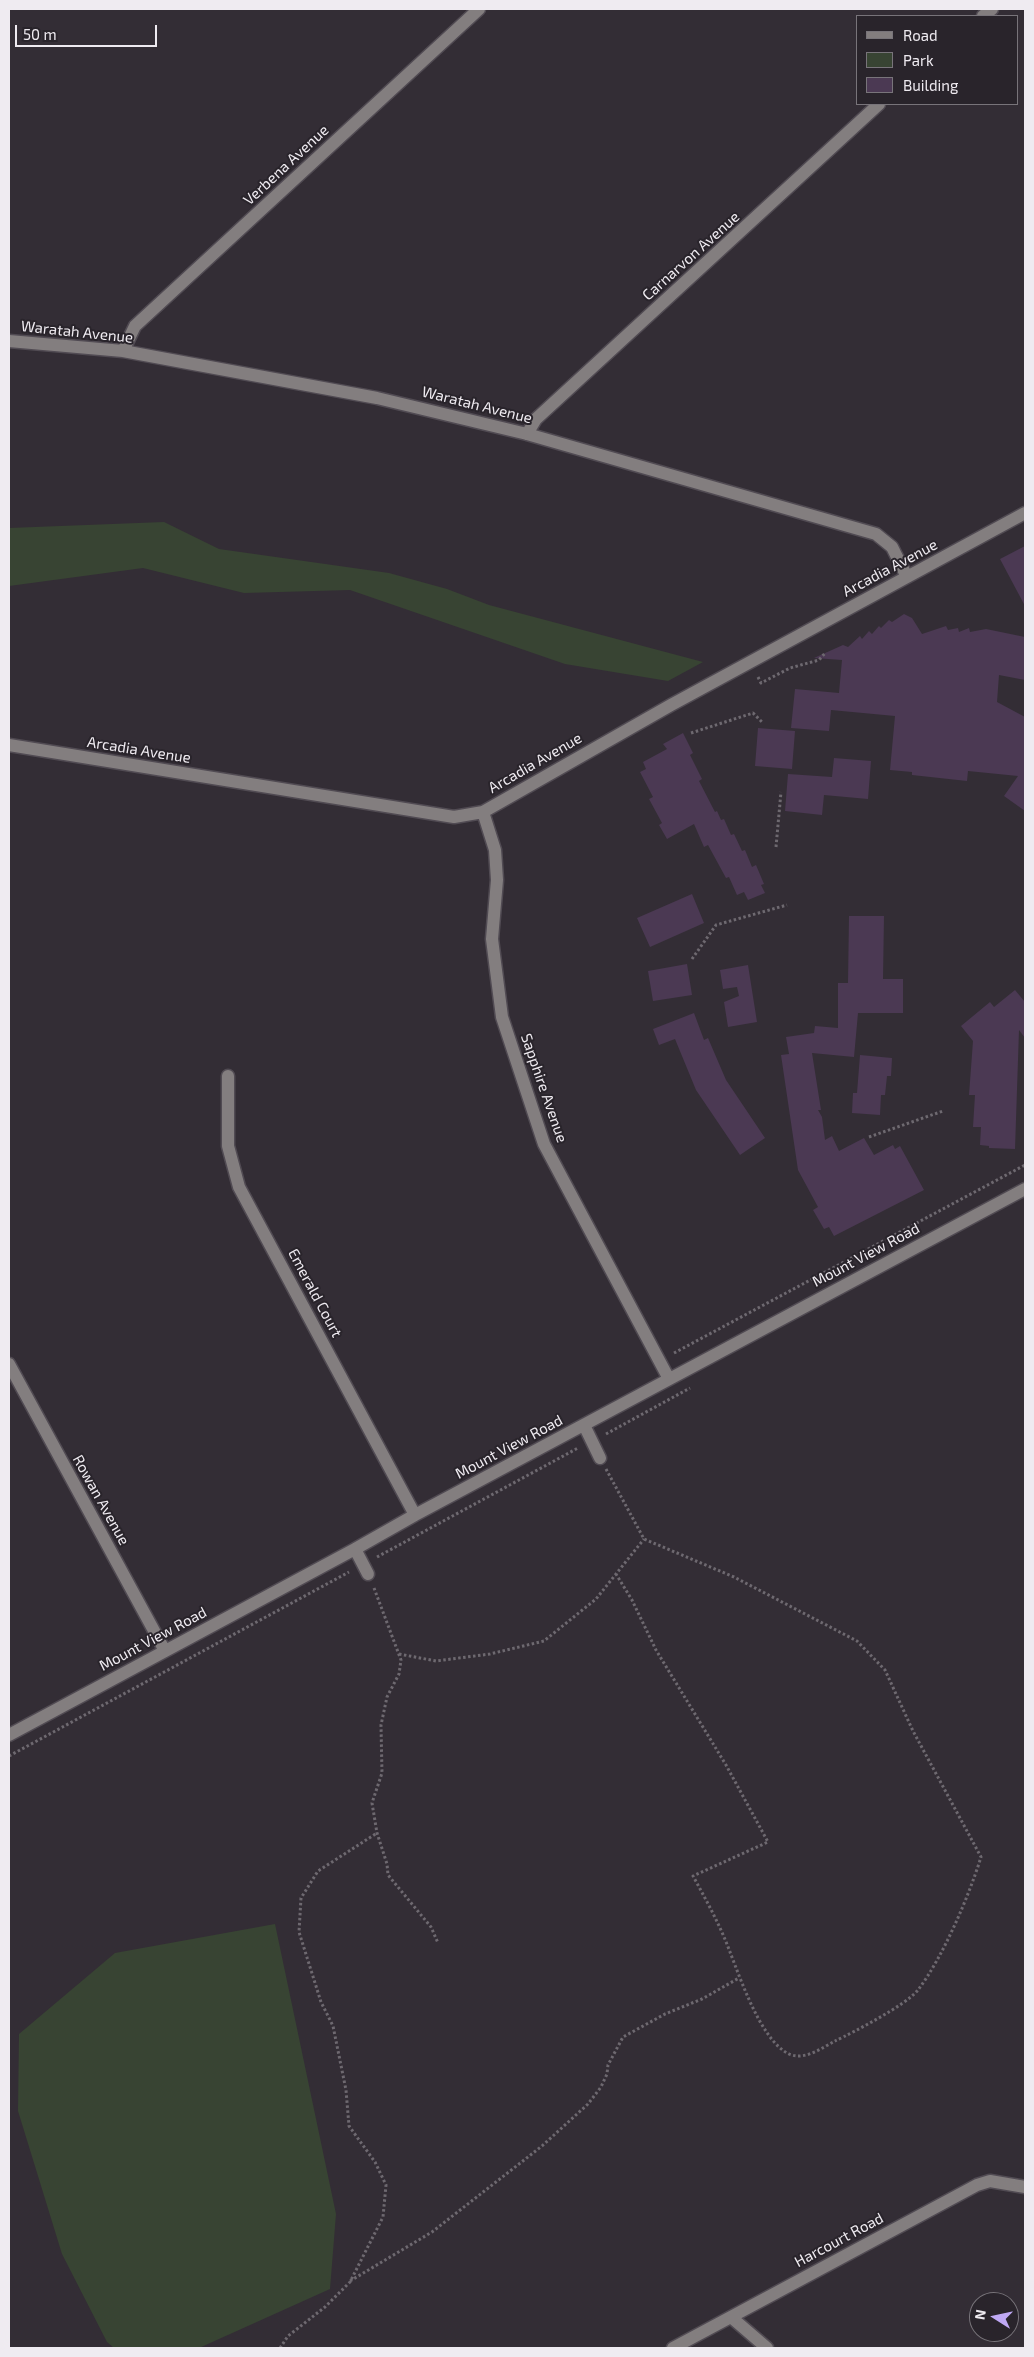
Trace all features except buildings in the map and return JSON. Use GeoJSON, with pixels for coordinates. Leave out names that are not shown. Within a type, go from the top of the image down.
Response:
{"type":"FeatureCollection","features":[{"type":"Feature","properties":{"kind":"street","name":"Verbena Avenue"},"geometry":{"type":"LineString","coordinates":[[123,352],[135,326],[479,9]]}},
{"type":"Feature","properties":{"kind":"street","name":"Carnarvon Avenue"},"geometry":{"type":"LineString","coordinates":[[527,434],[536,419],[878,105]]}},
{"type":"Feature","properties":{"kind":"street","name":"Waratah Avenue"},"geometry":{"type":"LineString","coordinates":[[9,341],[123,352],[377,398],[527,434],[876,534],[892,547],[907,577]]}},
{"type":"Feature","properties":{"kind":"street","name":"Arcadia Avenue"},"geometry":{"type":"LineString","coordinates":[[9,745],[454,817],[483,812],[671,705],[1025,513]]}},
{"type":"Feature","properties":{"kind":"street","name":"Sapphire Avenue"},"geometry":{"type":"LineString","coordinates":[[483,812],[495,850],[497,880],[492,940],[505,1026],[544,1144],[669,1379]]}},
{"type":"Feature","properties":{"kind":"street","name":"Emerald Court"},"geometry":{"type":"LineString","coordinates":[[228,1076],[228,1146],[239,1187],[415,1515]]}},
{"type":"Feature","properties":{"kind":"street","name":"Mount View Road"},"geometry":{"type":"LineString","coordinates":[[9,1735],[1025,1188]]}},
{"type":"Feature","properties":{"kind":"street","name":"Rowan Avenue"},"geometry":{"type":"LineString","coordinates":[[9,1364],[165,1651]]}},
{"type":"Feature","properties":{"kind":"street"},"geometry":{"type":"LineString","coordinates":[[584,1425],[600,1458]]}},
{"type":"Feature","properties":{"kind":"street"},"geometry":{"type":"LineString","coordinates":[[355,1550],[366,1569]]}},
{"type":"Feature","properties":{"kind":"street","name":"Harcourt Road"},"geometry":{"type":"LineString","coordinates":[[673,2348],[977,2184],[990,2181],[1025,2187]]}},
{"type":"Feature","properties":{"kind":"street"},"geometry":{"type":"LineString","coordinates":[[731,2317],[767,2348]]}},
{"type":"Feature","properties":{"kind":"path"},"geometry":{"type":"LineString","coordinates":[[758,677],[761,683],[790,668],[819,660],[826,652]]}},
{"type":"Feature","properties":{"kind":"path"},"geometry":{"type":"LineString","coordinates":[[692,732],[753,713],[764,723]]}},
{"type":"Feature","properties":{"kind":"path"},"geometry":{"type":"LineString","coordinates":[[776,847],[781,792]]}},
{"type":"Feature","properties":{"kind":"path"},"geometry":{"type":"LineString","coordinates":[[692,958],[716,925],[786,905]]}},
{"type":"Feature","properties":{"kind":"path"},"geometry":{"type":"LineString","coordinates":[[869,1137],[942,1111]]}},
{"type":"Feature","properties":{"kind":"path"},"geometry":{"type":"LineString","coordinates":[[674,1353],[1025,1164]]}},
{"type":"Feature","properties":{"kind":"path"},"geometry":{"type":"LineString","coordinates":[[9,1756],[366,1569],[592,1441],[696,1385]]}},
{"type":"Feature","properties":{"kind":"path"},"geometry":{"type":"LineString","coordinates":[[600,1458],[644,1539],[734,1577],[857,1641],[885,1670],[913,1731],[981,1857],[972,1885],[948,1938],[918,1991],[856,2031],[807,2055],[790,2054],[768,2036],[739,1978],[724,1938],[693,1876],[768,1842],[726,1766],[656,1650],[632,1600],[616,1574]]}},
{"type":"Feature","properties":{"kind":"path"},"geometry":{"type":"LineString","coordinates":[[399,1654],[436,1661],[490,1654],[544,1641],[596,1599],[644,1539]]}},
{"type":"Feature","properties":{"kind":"path"},"geometry":{"type":"LineString","coordinates":[[366,1569],[399,1654],[399,1674],[387,1697],[381,1725],[382,1773],[372,1803],[377,1833],[387,1864],[388,1875],[431,1927],[438,1943]]}},
{"type":"Feature","properties":{"kind":"path"},"geometry":{"type":"LineString","coordinates":[[350,2282],[383,2217],[386,2185],[375,2162],[349,2126],[346,2090],[333,2026],[321,2002],[299,1932],[301,1898],[318,1871],[377,1833]]}},
{"type":"Feature","properties":{"kind":"path"},"geometry":{"type":"LineString","coordinates":[[280,2348],[288,2336],[325,2307],[350,2282],[432,2232],[542,2146],[588,2104],[601,2087],[608,2074],[608,2066],[622,2038],[665,2014],[702,1999],[739,1978]]}},
{"type":"Feature","properties":{"kind":"green space"},"geometry":{"type":"Polygon","coordinates":[[[164,522],[219,549],[389,573],[447,589],[489,605],[703,662],[668,681],[565,664],[350,590],[244,593],[143,568],[9,586],[9,528],[164,522]]]}},
{"type":"Feature","properties":{"kind":"green space"},"geometry":{"type":"Polygon","coordinates":[[[275,1924],[336,2214],[330,2289],[199,2348],[114,2348],[107,2342],[62,2254],[18,2111],[19,2034],[115,1953],[275,1924]]]}}]}
